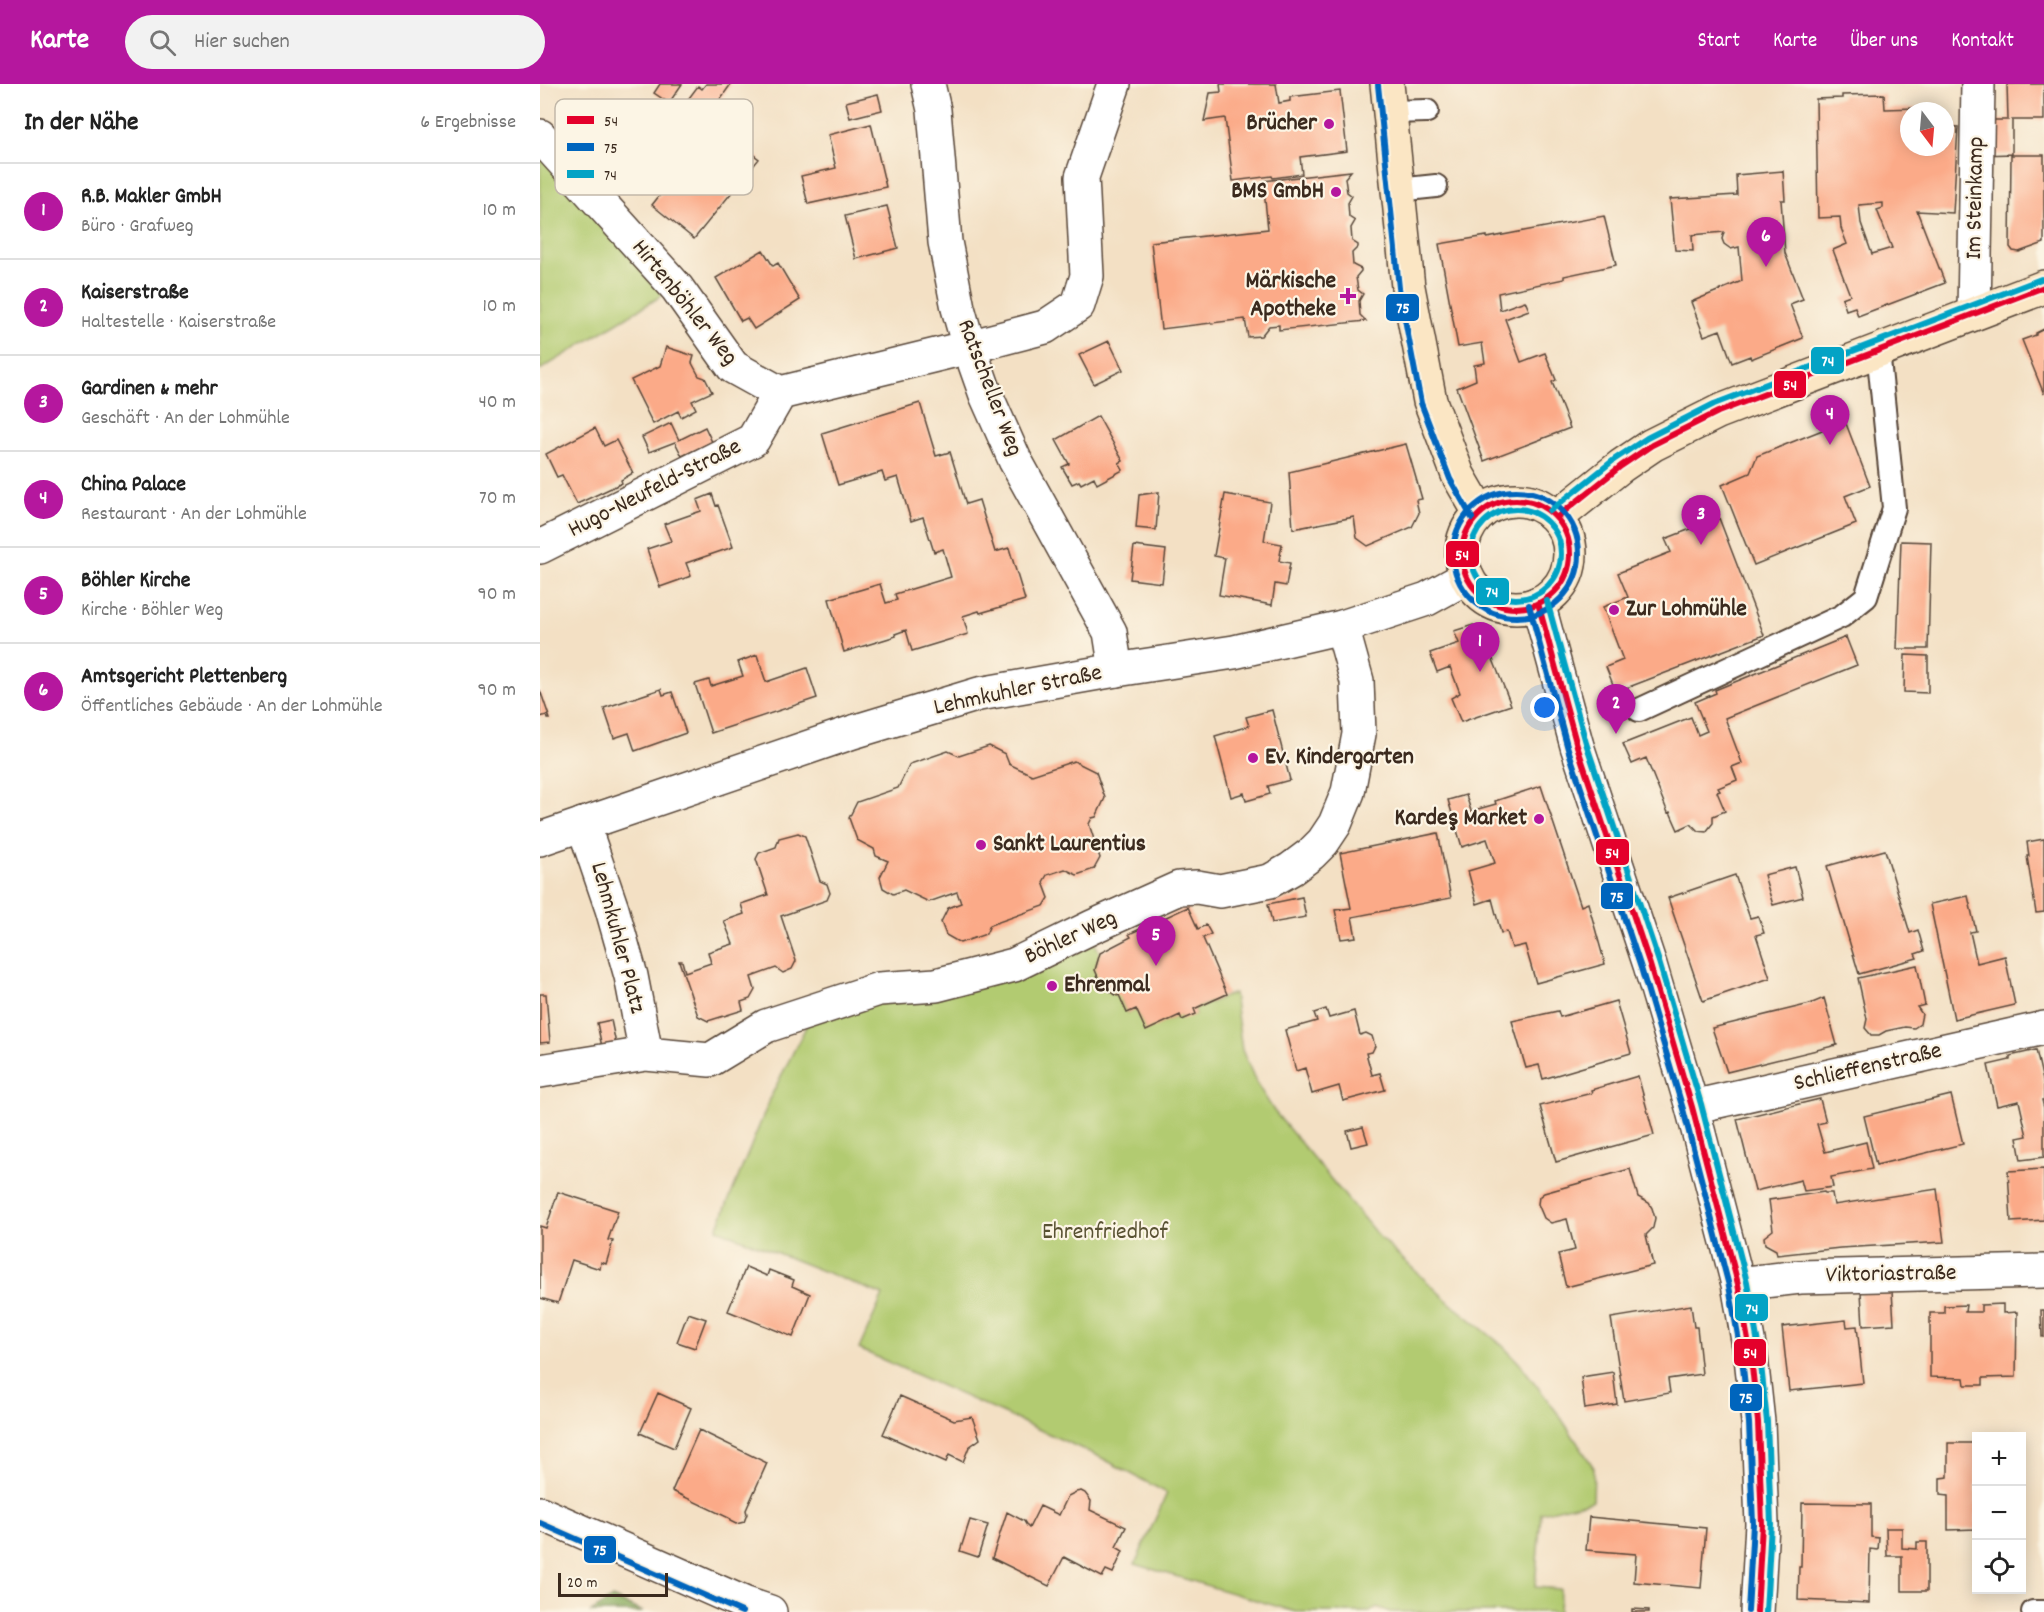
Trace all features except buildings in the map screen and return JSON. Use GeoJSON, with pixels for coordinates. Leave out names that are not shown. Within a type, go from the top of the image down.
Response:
{"type":"FeatureCollection","features":[{"type":"Feature","properties":{"kind":"main road"},"geometry":{"type":"LineString","coordinates":[[1389,98],[1408,288],[1430,400],[1458,475],[1480,513]]}},
{"type":"Feature","properties":{"kind":"main road"},"geometry":{"type":"LineString","coordinates":[[1556,518],[1621,466],[1678,431],[1718,412],[2044,287]]}},
{"type":"Feature","properties":{"kind":"main road"},"geometry":{"type":"LineString","coordinates":[[1514,500],[1539,505],[1556,518],[1568,540],[1570,550],[1568,565],[1557,588],[1538,603],[1513,608],[1497,604],[1479,593],[1467,576],[1463,564],[1462,547],[1467,530],[1480,513],[1494,505],[1514,500]]}},
{"type":"Feature","properties":{"kind":"street","name":"Ratscheller Weg"},"geometry":{"type":"LineString","coordinates":[[928,84],[934,110],[945,243],[958,308],[969,347],[986,395],[1015,460],[1110,632],[1116,670]]}},
{"type":"Feature","properties":{"kind":"street"},"geometry":{"type":"LineString","coordinates":[[780,393],[1045,327],[1078,305],[1087,276],[1082,177],[1114,84]]}},
{"type":"Feature","properties":{"kind":"street","name":"Im Steinkamp"},"geometry":{"type":"LineString","coordinates":[[1974,313],[1978,84]]}},
{"type":"Feature","properties":{"kind":"street","name":"Hirtenböhler Weg"},"geometry":{"type":"LineString","coordinates":[[540,136],[555,153]]}},
{"type":"Feature","properties":{"kind":"street","name":"Hirtenböhler Weg"},"geometry":{"type":"LineString","coordinates":[[593,195],[677,288],[733,367],[780,393]]}},
{"type":"Feature","properties":{"kind":"street","name":"Hugo-Neufeld-Straße"},"geometry":{"type":"LineString","coordinates":[[540,547],[753,440],[780,393]]}},
{"type":"Feature","properties":{"kind":"street","name":"Lehmkuhler Straße"},"geometry":{"type":"LineString","coordinates":[[540,839],[853,732],[979,694],[1234,652],[1342,627],[1427,599],[1467,576]]}},
{"type":"Feature","properties":{"kind":"street"},"geometry":{"type":"LineString","coordinates":[[1538,603],[1576,746],[1650,965],[1692,1107],[1738,1284],[1751,1357],[1758,1422],[1762,1524],[1757,1612]]}},
{"type":"Feature","properties":{"kind":"street","name":"Böhler Weg"},"geometry":{"type":"LineString","coordinates":[[646,1054],[710,1060],[766,1026],[879,989],[936,985],[1014,965],[1179,888],[1197,887],[1220,891],[1270,882],[1311,855],[1335,824],[1348,792],[1359,734],[1357,681],[1342,627]]}},
{"type":"Feature","properties":{"kind":"street","name":"Lehmkuhler Platz"},"geometry":{"type":"LineString","coordinates":[[583,824],[612,909],[631,976],[646,1054]]}},
{"type":"Feature","properties":{"kind":"street","name":"Schlieffenstraße"},"geometry":{"type":"LineString","coordinates":[[1692,1107],[2044,1028]]}},
{"type":"Feature","properties":{"kind":"street"},"geometry":{"type":"LineString","coordinates":[[540,1071],[646,1054]]}},
{"type":"Feature","properties":{"kind":"street","name":"Viktoriastraße"},"geometry":{"type":"LineString","coordinates":[[1738,1284],[1800,1277],[2044,1271]]}},
{"type":"Feature","properties":{"kind":"street"},"geometry":{"type":"LineString","coordinates":[[540,1514],[746,1604],[770,1612]]}},
{"type":"Feature","properties":{"kind":"lane"},"geometry":{"type":"LineString","coordinates":[[1389,98],[1427,111]]}},
{"type":"Feature","properties":{"kind":"lane"},"geometry":{"type":"LineString","coordinates":[[1398,190],[1436,186]]}},
{"type":"Feature","properties":{"kind":"lane"},"geometry":{"type":"LineString","coordinates":[[1639,710],[1842,616],[1866,597],[1894,508],[1878,350]]}},
{"type":"Feature","properties":{"kind":"lane"},"geometry":{"type":"LineString","coordinates":[[2033,1612],[2044,1612]]}},
{"type":"Feature","properties":{"kind":"green space"},"geometry":{"type":"Polygon","coordinates":[[[540,151],[555,168],[555,195],[579,195],[666,293],[540,370],[540,151]]]}},
{"type":"Feature","properties":{"kind":"green space","name":"Ehrenfriedhof"},"geometry":{"type":"Polygon","coordinates":[[[1093,940],[1100,953],[1095,970],[1119,995],[1127,1013],[1136,1009],[1146,1030],[1180,1015],[1182,1019],[1196,1014],[1194,1009],[1234,993],[1242,1050],[1257,1084],[1274,1111],[1380,1238],[1450,1303],[1502,1345],[1521,1365],[1559,1415],[1594,1468],[1593,1501],[1541,1513],[1535,1587],[1560,1589],[1559,1612],[1390,1612],[1377,1607],[1370,1612],[1296,1612],[1135,1564],[1167,1493],[1098,1456],[859,1349],[883,1295],[717,1229],[773,1092],[808,1023],[1093,940]]]}},
{"type":"Feature","properties":{"kind":"green space"},"geometry":{"type":"Polygon","coordinates":[[[612,1598],[643,1612],[591,1612],[612,1598]]]}},
{"type":"Feature","properties":{"kind":"transit line","name":"75"},"geometry":{"type":"LineString","coordinates":[[1378,85],[1399,288],[1421,403],[1450,479],[1472,518]]}},
{"type":"Feature","properties":{"kind":"transit line","name":"74"},"geometry":{"type":"LineString","coordinates":[[1550,511],[1615,459],[1647,438],[1714,404],[2041,279]]}},
{"type":"Feature","properties":{"kind":"transit line","name":"54"},"geometry":{"type":"LineString","coordinates":[[1556,518],[1621,466],[1652,445],[1718,412],[2044,287]]}},
{"type":"Feature","properties":{"kind":"transit line","name":"75"},"geometry":{"type":"LineString","coordinates":[[1516,491],[1540,496],[1560,510],[1574,530],[1579,554],[1574,578],[1560,598],[1540,612],[1516,617],[1492,612],[1472,598],[1458,578],[1453,554],[1458,530],[1472,510],[1492,496],[1516,491]]}},
{"type":"Feature","properties":{"kind":"transit line","name":"54"},"geometry":{"type":"LineString","coordinates":[[1516,500],[1537,504],[1554,516],[1566,533],[1570,554],[1566,575],[1554,592],[1537,604],[1516,608],[1495,604],[1478,592],[1466,575],[1462,554],[1466,533],[1478,516],[1495,504],[1516,500]]}},
{"type":"Feature","properties":{"kind":"transit line","name":"74"},"geometry":{"type":"LineString","coordinates":[[1516,509],[1533,513],[1548,522],[1557,537],[1561,554],[1557,571],[1548,586],[1533,595],[1516,599],[1499,595],[1484,586],[1475,571],[1471,554],[1475,537],[1484,522],[1499,513],[1516,509]]}},
{"type":"Feature","properties":{"kind":"transit line","name":"74"},"geometry":{"type":"LineString","coordinates":[[1547,601],[1586,743],[1659,962],[1701,1104],[1747,1282],[1760,1355],[1767,1422],[1771,1524],[1766,1612]]}},
{"type":"Feature","properties":{"kind":"transit line","name":"54"},"geometry":{"type":"LineString","coordinates":[[1538,603],[1577,746],[1650,965],[1692,1107],[1738,1284],[1751,1357],[1758,1422],[1762,1524],[1757,1612]]}},
{"type":"Feature","properties":{"kind":"transit line","name":"75"},"geometry":{"type":"LineString","coordinates":[[1529,605],[1568,749],[1641,968],[1683,1109],[1729,1286],[1742,1358],[1749,1423],[1753,1524],[1748,1611]]}},
{"type":"Feature","properties":{"kind":"transit line","name":"75"},"geometry":{"type":"LineString","coordinates":[[540,1523],[742,1612]]}},
{"type":"Feature","properties":{"kind":"place","name":"Brücher"},"geometry":{"type":"Point","coordinates":[1329,124]}},
{"type":"Feature","properties":{"kind":"place","name":"BMS GmbH"},"geometry":{"type":"Point","coordinates":[1336,192]}},
{"type":"Feature","properties":{"kind":"place","name":"Amtsgericht Plettenberg"},"geometry":{"type":"Point","coordinates":[1766,267]}},
{"type":"Feature","properties":{"kind":"place","name":"Märkische Apotheke"},"geometry":{"type":"Point","coordinates":[1348,296]}},
{"type":"Feature","properties":{"kind":"place","name":"China Palace"},"geometry":{"type":"Point","coordinates":[1830,445]}},
{"type":"Feature","properties":{"kind":"place","name":"Gardinen & mehr"},"geometry":{"type":"Point","coordinates":[1701,545]}},
{"type":"Feature","properties":{"kind":"place","name":"Zur Lohmühle"},"geometry":{"type":"Point","coordinates":[1614,610]}},
{"type":"Feature","properties":{"kind":"place","name":"R.B. Makler GmbH"},"geometry":{"type":"Point","coordinates":[1480,672]}},
{"type":"Feature","properties":{"kind":"place","name":"Kaiserstraße"},"geometry":{"type":"Point","coordinates":[1616,734]}},
{"type":"Feature","properties":{"kind":"place","name":"Ev. Kindergarten"},"geometry":{"type":"Point","coordinates":[1253,758]}},
{"type":"Feature","properties":{"kind":"place","name":"Kardeş Market"},"geometry":{"type":"Point","coordinates":[1539,819]}},
{"type":"Feature","properties":{"kind":"place","name":"Sankt Laurentius"},"geometry":{"type":"Point","coordinates":[981,845]}},
{"type":"Feature","properties":{"kind":"place","name":"Böhler Kirche"},"geometry":{"type":"Point","coordinates":[1156,966]}},
{"type":"Feature","properties":{"kind":"place","name":"Ehrenmal"},"geometry":{"type":"Point","coordinates":[1052,986]}}]}
